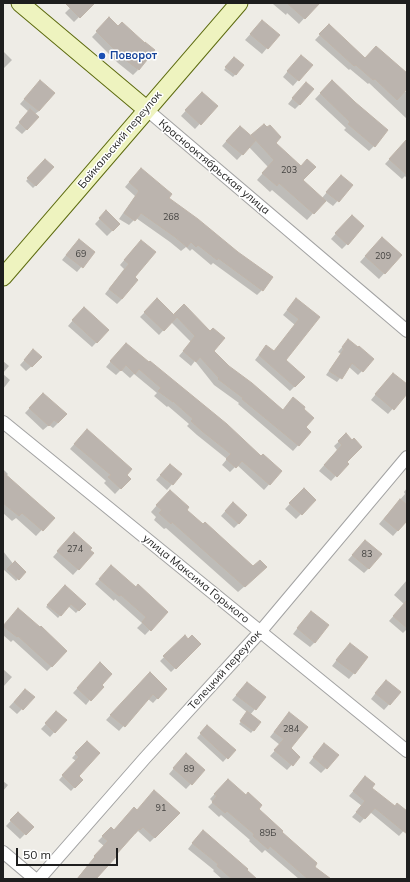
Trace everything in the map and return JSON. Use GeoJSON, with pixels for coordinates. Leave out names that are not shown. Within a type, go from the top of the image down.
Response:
{"type":"FeatureCollection","features":[{"type":"Feature","properties":{"kind":"main road","name":"Краснооктябрьская улица"},"geometry":{"type":"LineString","coordinates":[[20,3],[146,109]]}},
{"type":"Feature","properties":{"kind":"main road","name":"Байкальский переулок"},"geometry":{"type":"LineString","coordinates":[[3,277],[146,109],[239,3]]}},
{"type":"Feature","properties":{"kind":"street","name":"Краснооктябрьская улица"},"geometry":{"type":"LineString","coordinates":[[146,109],[407,331]]}},
{"type":"Feature","properties":{"kind":"street","name":"улица Максима Горького"},"geometry":{"type":"LineString","coordinates":[[3,422],[407,751]]}},
{"type":"Feature","properties":{"kind":"street","name":"Телецкий переулок"},"geometry":{"type":"LineString","coordinates":[[39,879],[145,758],[260,632],[407,457]]}},
{"type":"Feature","properties":{"kind":"street"},"geometry":{"type":"LineString","coordinates":[[3,852],[35,879]]}},
{"type":"Feature","properties":{"kind":"building"},"geometry":{"type":"Polygon","coordinates":[[[65,3],[95,3],[80,18],[65,3]]]}},
{"type":"Feature","properties":{"kind":"building"},"geometry":{"type":"Polygon","coordinates":[[[287,3],[320,3],[305,19],[287,3]]]}},
{"type":"Feature","properties":{"kind":"building"},"geometry":{"type":"Polygon","coordinates":[[[109,17],[118,26],[122,22],[155,50],[139,70],[123,58],[96,31],[109,17]]]}},
{"type":"Feature","properties":{"kind":"building"},"geometry":{"type":"Polygon","coordinates":[[[262,20],[280,35],[268,49],[250,34],[262,20]]]}},
{"type":"Feature","properties":{"kind":"building"},"geometry":{"type":"Polygon","coordinates":[[[329,24],[365,58],[376,46],[407,73],[407,89],[397,100],[375,79],[373,80],[356,65],[354,66],[319,34],[329,24]]]}},
{"type":"Feature","properties":{"kind":"building"},"geometry":{"type":"Polygon","coordinates":[[[301,55],[313,65],[299,81],[287,71],[301,55]]]}},
{"type":"Feature","properties":{"kind":"building"},"geometry":{"type":"Polygon","coordinates":[[[234,57],[244,65],[236,75],[225,67],[234,57]]]}},
{"type":"Feature","properties":{"kind":"building"},"geometry":{"type":"Polygon","coordinates":[[[40,80],[55,93],[39,111],[24,99],[40,80]]]}},
{"type":"Feature","properties":{"kind":"building"},"geometry":{"type":"Polygon","coordinates":[[[332,80],[388,130],[375,147],[348,124],[350,122],[320,93],[332,80]]]}},
{"type":"Feature","properties":{"kind":"building"},"geometry":{"type":"Polygon","coordinates":[[[306,82],[314,89],[300,105],[292,98],[306,82]]]}},
{"type":"Feature","properties":{"kind":"building"},"geometry":{"type":"Polygon","coordinates":[[[202,92],[218,106],[201,125],[185,110],[202,92]]]}},
{"type":"Feature","properties":{"kind":"building"},"geometry":{"type":"Polygon","coordinates":[[[30,109],[39,117],[27,130],[19,122],[30,109]]]}},
{"type":"Feature","properties":{"kind":"building"},"geometry":{"type":"Polygon","coordinates":[[[264,124],[267,127],[270,125],[281,137],[276,143],[301,166],[307,159],[316,167],[303,180],[326,201],[314,214],[279,183],[277,186],[262,173],[274,160],[251,135],[264,124]]]}},
{"type":"Feature","properties":{"kind":"building"},"geometry":{"type":"Polygon","coordinates":[[[240,126],[256,140],[243,155],[226,141],[240,126]]]}},
{"type":"Feature","properties":{"kind":"building"},"geometry":{"type":"Polygon","coordinates":[[[407,139],[407,175],[389,159],[407,139]]]}},
{"type":"Feature","properties":{"kind":"building"},"geometry":{"type":"Polygon","coordinates":[[[45,159],[54,167],[36,186],[27,178],[45,159]]]}},
{"type":"Feature","properties":{"kind":"building"},"geometry":{"type":"Polygon","coordinates":[[[141,168],[172,194],[169,198],[198,219],[238,252],[273,277],[263,291],[218,258],[217,260],[198,245],[196,247],[191,242],[187,247],[141,213],[135,221],[124,213],[139,191],[129,182],[141,168]]]}},
{"type":"Feature","properties":{"kind":"building"},"geometry":{"type":"Polygon","coordinates":[[[341,175],[353,185],[339,202],[326,192],[341,175]]]}},
{"type":"Feature","properties":{"kind":"building"},"geometry":{"type":"Polygon","coordinates":[[[106,210],[120,224],[113,231],[99,218],[106,210]]]}},
{"type":"Feature","properties":{"kind":"building"},"geometry":{"type":"Polygon","coordinates":[[[352,215],[364,226],[348,245],[335,233],[352,215]]]}},
{"type":"Feature","properties":{"kind":"building"},"geometry":{"type":"Polygon","coordinates":[[[382,237],[402,255],[385,274],[365,256],[382,237]]]}},
{"type":"Feature","properties":{"kind":"building"},"geometry":{"type":"Polygon","coordinates":[[[79,239],[95,252],[83,268],[66,255],[79,239]]]}},
{"type":"Feature","properties":{"kind":"building"},"geometry":{"type":"Polygon","coordinates":[[[141,240],[156,252],[135,277],[138,280],[122,299],[109,289],[129,264],[124,260],[141,240]]]}},
{"type":"Feature","properties":{"kind":"building"},"geometry":{"type":"Polygon","coordinates":[[[157,298],[175,316],[174,314],[184,304],[210,331],[213,328],[225,338],[214,351],[229,366],[252,383],[283,410],[293,397],[305,407],[304,409],[314,418],[306,427],[311,432],[299,446],[242,399],[243,398],[218,379],[219,378],[200,357],[196,362],[183,351],[195,336],[177,317],[164,331],[144,312],[157,298]]]}},
{"type":"Feature","properties":{"kind":"building"},"geometry":{"type":"Polygon","coordinates":[[[296,298],[320,317],[286,360],[305,377],[295,387],[259,355],[266,345],[274,351],[299,319],[287,310],[296,298]]]}},
{"type":"Feature","properties":{"kind":"building"},"geometry":{"type":"Polygon","coordinates":[[[84,307],[109,330],[97,343],[72,320],[84,307]]]}},
{"type":"Feature","properties":{"kind":"building"},"geometry":{"type":"Polygon","coordinates":[[[348,339],[374,359],[363,372],[352,363],[342,379],[329,371],[344,349],[342,347],[348,339]]]}},
{"type":"Feature","properties":{"kind":"building"},"geometry":{"type":"Polygon","coordinates":[[[126,343],[227,424],[261,456],[263,454],[282,471],[270,485],[242,461],[236,468],[226,459],[231,454],[191,421],[193,419],[173,401],[158,391],[161,388],[139,369],[135,374],[126,365],[121,371],[110,361],[126,343]]]}},
{"type":"Feature","properties":{"kind":"building"},"geometry":{"type":"Polygon","coordinates":[[[33,349],[42,357],[32,367],[24,360],[33,349]]]}},
{"type":"Feature","properties":{"kind":"building"},"geometry":{"type":"Polygon","coordinates":[[[393,373],[407,384],[407,394],[394,410],[375,394],[393,373]]]}},
{"type":"Feature","properties":{"kind":"building"},"geometry":{"type":"Polygon","coordinates":[[[43,393],[67,414],[58,423],[54,420],[49,426],[29,408],[43,393]]]}},
{"type":"Feature","properties":{"kind":"building"},"geometry":{"type":"Polygon","coordinates":[[[87,429],[132,469],[127,475],[131,479],[121,489],[108,477],[111,475],[74,444],[87,429]]]}},
{"type":"Feature","properties":{"kind":"building"},"geometry":{"type":"Polygon","coordinates":[[[346,433],[352,440],[354,438],[362,447],[347,462],[349,464],[337,477],[324,465],[342,445],[338,441],[346,433]]]}},
{"type":"Feature","properties":{"kind":"building"},"geometry":{"type":"Polygon","coordinates":[[[170,464],[182,474],[173,485],[160,475],[170,464]]]}},
{"type":"Feature","properties":{"kind":"building"},"geometry":{"type":"Polygon","coordinates":[[[3,472],[55,518],[43,531],[22,513],[19,516],[3,503],[3,472]]]}},
{"type":"Feature","properties":{"kind":"building"},"geometry":{"type":"Polygon","coordinates":[[[304,488],[316,500],[302,515],[289,503],[304,488]]]}},
{"type":"Feature","properties":{"kind":"building"},"geometry":{"type":"Polygon","coordinates":[[[170,490],[189,507],[187,510],[203,524],[205,522],[253,566],[260,560],[267,567],[245,587],[172,522],[171,524],[159,513],[162,510],[156,505],[170,490]]]}},
{"type":"Feature","properties":{"kind":"building"},"geometry":{"type":"Polygon","coordinates":[[[400,499],[407,505],[407,521],[398,531],[384,519],[400,499]]]}},
{"type":"Feature","properties":{"kind":"building"},"geometry":{"type":"Polygon","coordinates":[[[233,502],[247,515],[239,524],[225,511],[233,502]]]}},
{"type":"Feature","properties":{"kind":"building"},"geometry":{"type":"Polygon","coordinates":[[[74,532],[92,548],[90,550],[94,553],[79,570],[57,551],[74,532]]]}},
{"type":"Feature","properties":{"kind":"building"},"geometry":{"type":"Polygon","coordinates":[[[365,540],[382,554],[369,569],[352,555],[365,540]]]}},
{"type":"Feature","properties":{"kind":"building"},"geometry":{"type":"Polygon","coordinates":[[[15,561],[26,572],[19,580],[7,569],[15,561]]]}},
{"type":"Feature","properties":{"kind":"building"},"geometry":{"type":"Polygon","coordinates":[[[111,565],[136,587],[138,584],[168,612],[151,631],[142,622],[146,617],[121,595],[119,596],[99,579],[111,565]]]}},
{"type":"Feature","properties":{"kind":"building"},"geometry":{"type":"Polygon","coordinates":[[[65,585],[86,604],[79,611],[71,604],[61,616],[47,605],[65,585]]]}},
{"type":"Feature","properties":{"kind":"building"},"geometry":{"type":"Polygon","coordinates":[[[407,600],[407,628],[393,616],[407,600]]]}},
{"type":"Feature","properties":{"kind":"building"},"geometry":{"type":"Polygon","coordinates":[[[18,608],[40,627],[41,626],[67,651],[52,667],[18,636],[17,637],[3,626],[18,608]]]}},
{"type":"Feature","properties":{"kind":"building"},"geometry":{"type":"Polygon","coordinates":[[[311,611],[329,625],[315,643],[297,628],[311,611]]]}},
{"type":"Feature","properties":{"kind":"building"},"geometry":{"type":"Polygon","coordinates":[[[185,635],[188,639],[192,635],[201,644],[176,669],[163,656],[185,635]]]}},
{"type":"Feature","properties":{"kind":"building"},"geometry":{"type":"Polygon","coordinates":[[[350,643],[368,657],[355,674],[336,660],[350,643]]]}},
{"type":"Feature","properties":{"kind":"building"},"geometry":{"type":"Polygon","coordinates":[[[100,662],[112,674],[102,685],[104,687],[91,701],[77,688],[100,662]]]}},
{"type":"Feature","properties":{"kind":"building"},"geometry":{"type":"Polygon","coordinates":[[[150,672],[167,689],[158,699],[153,694],[125,727],[110,715],[150,672]]]}},
{"type":"Feature","properties":{"kind":"building"},"geometry":{"type":"Polygon","coordinates":[[[386,680],[401,692],[390,705],[375,693],[386,680]]]}},
{"type":"Feature","properties":{"kind":"building"},"geometry":{"type":"Polygon","coordinates":[[[247,682],[266,697],[256,710],[236,695],[247,682]]]}},
{"type":"Feature","properties":{"kind":"building"},"geometry":{"type":"Polygon","coordinates":[[[25,689],[35,697],[23,710],[14,702],[25,689]]]}},
{"type":"Feature","properties":{"kind":"building"},"geometry":{"type":"Polygon","coordinates":[[[56,711],[67,720],[55,733],[45,723],[56,711]]]}},
{"type":"Feature","properties":{"kind":"building"},"geometry":{"type":"Polygon","coordinates":[[[247,711],[261,722],[254,731],[240,721],[247,711]]]}},
{"type":"Feature","properties":{"kind":"building"},"geometry":{"type":"Polygon","coordinates":[[[289,712],[308,727],[291,748],[300,757],[293,766],[274,750],[284,739],[274,732],[289,712]]]}},
{"type":"Feature","properties":{"kind":"building"},"geometry":{"type":"Polygon","coordinates":[[[207,725],[236,750],[228,759],[200,733],[207,725]]]}},
{"type":"Feature","properties":{"kind":"building"},"geometry":{"type":"Polygon","coordinates":[[[87,741],[100,753],[79,776],[83,780],[75,788],[62,775],[79,757],[75,753],[87,741]]]}},
{"type":"Feature","properties":{"kind":"building"},"geometry":{"type":"Polygon","coordinates":[[[324,743],[339,755],[327,769],[313,757],[324,743]]]}},
{"type":"Feature","properties":{"kind":"building"},"geometry":{"type":"Polygon","coordinates":[[[186,753],[205,770],[192,785],[173,768],[186,753]]]}},
{"type":"Feature","properties":{"kind":"building"},"geometry":{"type":"Polygon","coordinates":[[[365,776],[375,784],[372,788],[395,806],[397,803],[407,811],[407,834],[375,808],[365,819],[356,812],[365,801],[353,791],[365,776]]]}},
{"type":"Feature","properties":{"kind":"building"},"geometry":{"type":"Polygon","coordinates":[[[228,779],[246,795],[248,792],[262,805],[259,809],[317,863],[315,867],[331,879],[308,879],[270,846],[268,849],[253,836],[254,834],[227,811],[225,813],[212,802],[217,796],[214,794],[228,779]]]}},
{"type":"Feature","properties":{"kind":"building"},"geometry":{"type":"Polygon","coordinates":[[[154,790],[180,813],[155,838],[143,827],[140,830],[139,829],[96,879],[77,879],[95,857],[94,856],[108,841],[102,836],[111,827],[114,830],[134,807],[137,810],[154,790]]]}},
{"type":"Feature","properties":{"kind":"building"},"geometry":{"type":"Polygon","coordinates":[[[18,812],[34,827],[26,835],[10,820],[18,812]]]}},
{"type":"Feature","properties":{"kind":"building"},"geometry":{"type":"Polygon","coordinates":[[[203,830],[248,869],[247,870],[257,879],[232,879],[217,866],[218,864],[192,843],[203,830]]]}},
{"type":"Feature","properties":{"kind":"place","name":"Поворот"},"geometry":{"type":"Point","coordinates":[102,56]}}]}
